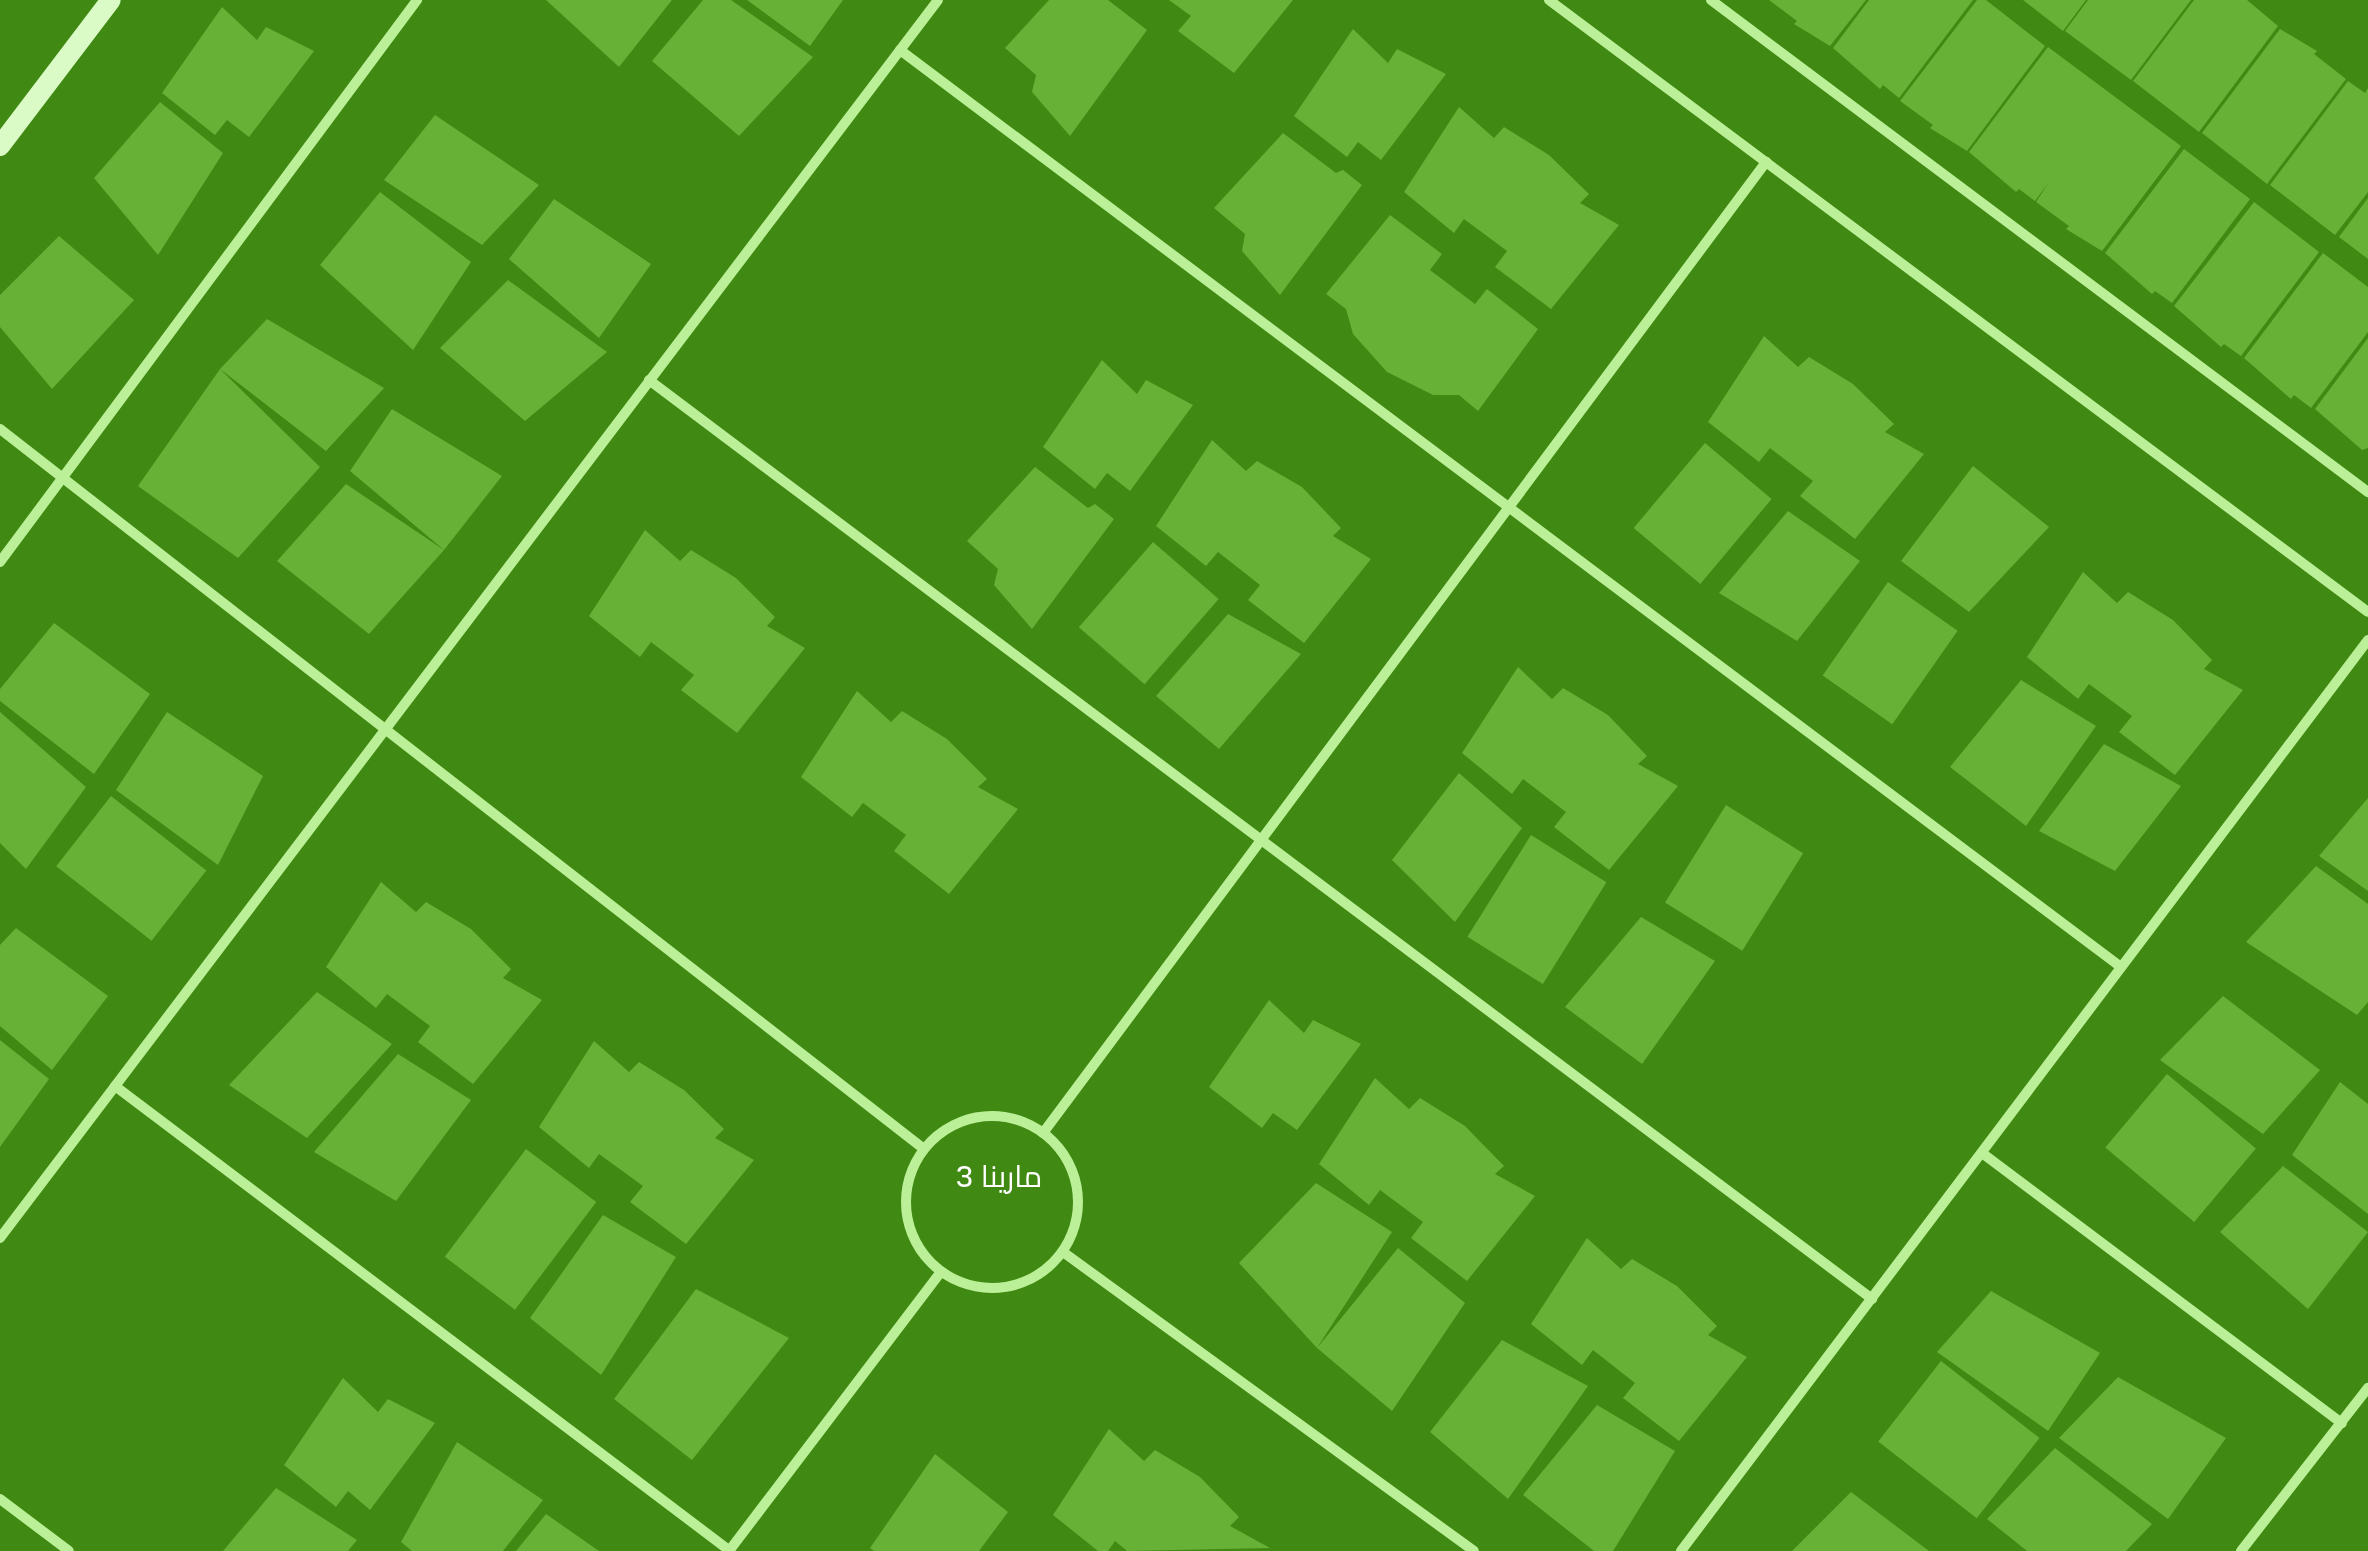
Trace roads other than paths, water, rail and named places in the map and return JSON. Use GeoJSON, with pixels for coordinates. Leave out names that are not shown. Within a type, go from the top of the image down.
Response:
{"type":"FeatureCollection","features":[{"type":"Feature","properties":{"kind":"street"},"geometry":{"type":"LineString","coordinates":[[0,146],[112,0]]}},
{"type":"Feature","properties":{"kind":"street"},"geometry":{"type":"LineString","coordinates":[[0,562],[416,0]]}},
{"type":"Feature","properties":{"kind":"street"},"geometry":{"type":"LineString","coordinates":[[0,1238],[938,0]]}},
{"type":"Feature","properties":{"kind":"street"},"geometry":{"type":"LineString","coordinates":[[1550,0],[2368,612]]}},
{"type":"Feature","properties":{"kind":"street"},"geometry":{"type":"LineString","coordinates":[[1711,0],[2368,492]]}},
{"type":"Feature","properties":{"kind":"street"},"geometry":{"type":"LineString","coordinates":[[900,50],[2121,968]]}},
{"type":"Feature","properties":{"kind":"street"},"geometry":{"type":"LineString","coordinates":[[1043,1133],[1766,162]]}},
{"type":"Feature","properties":{"kind":"street"},"geometry":{"type":"LineString","coordinates":[[649,380],[1872,1298]]}},
{"type":"Feature","properties":{"kind":"street"},"geometry":{"type":"LineString","coordinates":[[0,429],[924,1150]]}},
{"type":"Feature","properties":{"kind":"street"},"geometry":{"type":"LineString","coordinates":[[1682,1551],[2368,640]]}},
{"type":"Feature","properties":{"kind":"street"},"geometry":{"type":"LineString","coordinates":[[116,1086],[729,1551],[941,1272]]}},
{"type":"Feature","properties":{"kind":"street"},"geometry":{"type":"LineString","coordinates":[[993,1116],[1020,1120],[1043,1133],[1062,1152],[1074,1176],[1078,1202],[1074,1228],[1063,1252],[1044,1272],[1019,1284],[992,1289],[966,1285],[941,1272],[922,1252],[909,1228],[906,1200],[910,1173],[924,1150],[943,1131],[967,1119],[993,1116]]}},
{"type":"Feature","properties":{"kind":"street"},"geometry":{"type":"LineString","coordinates":[[1982,1152],[2342,1423]]}},
{"type":"Feature","properties":{"kind":"street"},"geometry":{"type":"LineString","coordinates":[[1063,1252],[1474,1551]]}},
{"type":"Feature","properties":{"kind":"street"},"geometry":{"type":"LineString","coordinates":[[2241,1551],[2368,1388]]}},
{"type":"Feature","properties":{"kind":"street"},"geometry":{"type":"LineString","coordinates":[[0,1499],[69,1551]]}},
{"type":"Feature","properties":{"kind":"district","name":"مارینا 3"},"geometry":{"type":"Point","coordinates":[999,1176]}}]}
